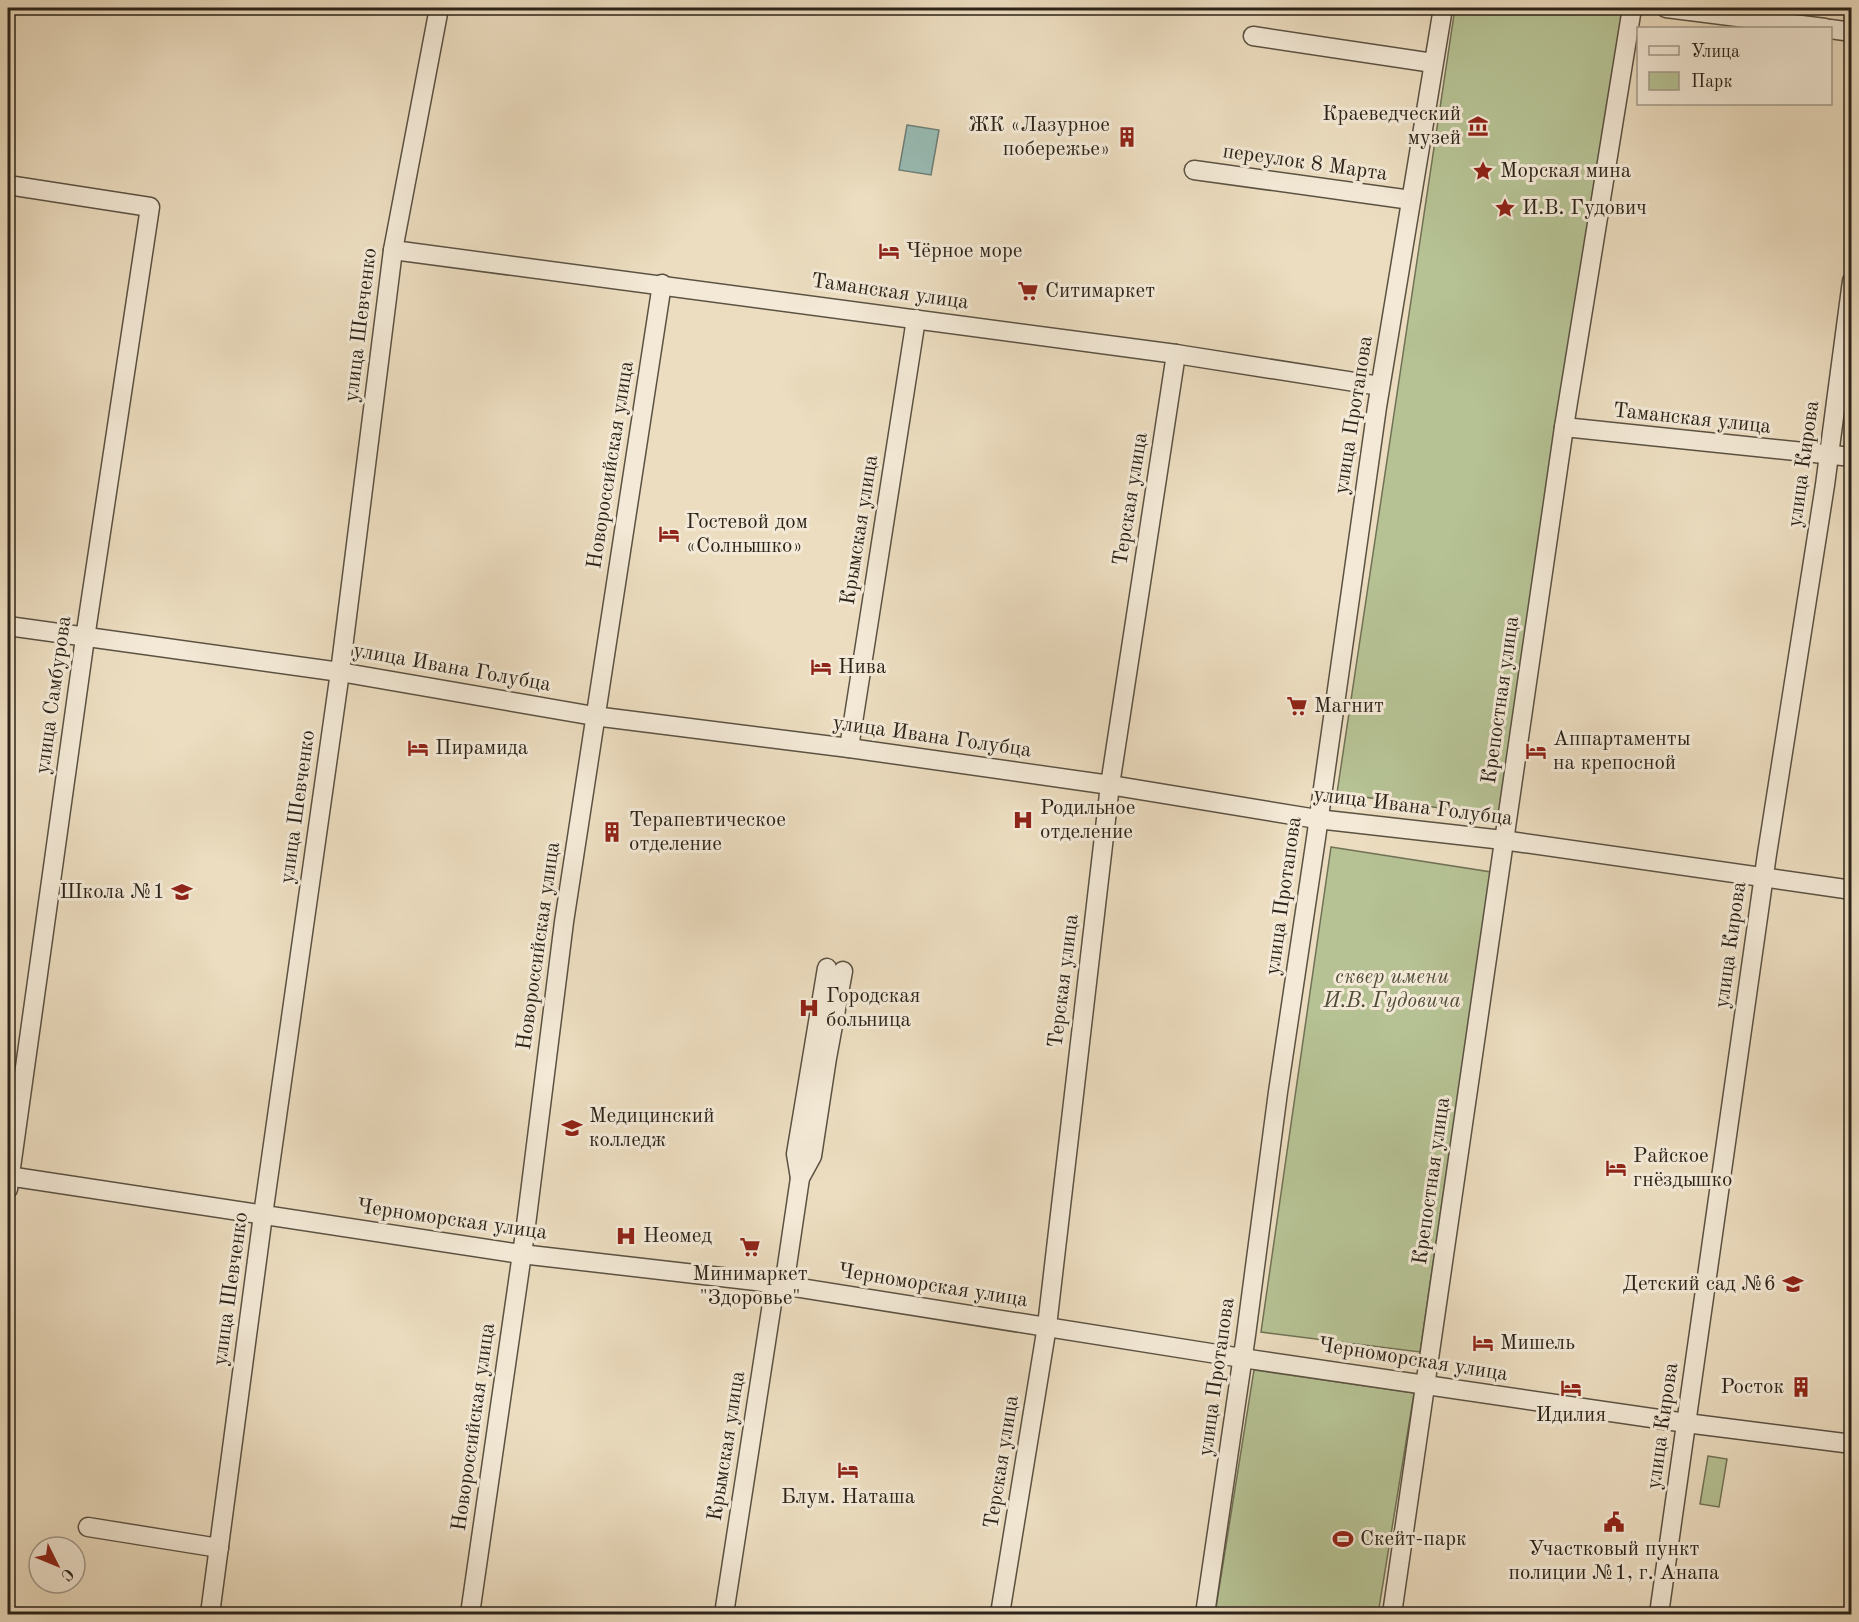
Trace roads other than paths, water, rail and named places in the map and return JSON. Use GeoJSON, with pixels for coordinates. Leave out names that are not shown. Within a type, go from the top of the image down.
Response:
{"type":"FeatureCollection","features":[{"type":"Feature","properties":{"kind":"street","name":"улица Шевченко"},"geometry":{"type":"LineString","coordinates":[[210,1614],[263,1215],[340,672],[393,250],[439,8]]}},
{"type":"Feature","properties":{"kind":"street","name":"улица Протапова"},"geometry":{"type":"LineString","coordinates":[[1206,1614],[1380,386],[1443,8]]}},
{"type":"Feature","properties":{"kind":"street","name":"Крепостная улица"},"geometry":{"type":"LineString","coordinates":[[1392,1614],[1564,427],[1632,8]]}},
{"type":"Feature","properties":{"kind":"street"},"geometry":{"type":"LineString","coordinates":[[1666,8],[1817,27]]}},
{"type":"Feature","properties":{"kind":"street"},"geometry":{"type":"LineString","coordinates":[[1832,29],[1851,32]]}},
{"type":"Feature","properties":{"kind":"street"},"geometry":{"type":"LineString","coordinates":[[1253,36],[1433,63]]}},
{"type":"Feature","properties":{"kind":"street","name":"переулок 8 Марта"},"geometry":{"type":"LineString","coordinates":[[1194,170],[1411,200]]}},
{"type":"Feature","properties":{"kind":"street","name":"улица Самбурова"},"geometry":{"type":"LineString","coordinates":[[8,185],[150,207],[85,638],[8,1180]]}},
{"type":"Feature","properties":{"kind":"street","name":"Таманская улица"},"geometry":{"type":"LineString","coordinates":[[393,250],[1176,354],[1380,386]]}},
{"type":"Feature","properties":{"kind":"street","name":"улица Кирова"},"geometry":{"type":"LineString","coordinates":[[1659,1614],[1763,878],[1829,456],[1851,281]]}},
{"type":"Feature","properties":{"kind":"street","name":"Новороссийская улица"},"geometry":{"type":"LineString","coordinates":[[470,1614],[521,1254],[564,922],[662,284]]}},
{"type":"Feature","properties":{"kind":"street","name":"Крымская улица"},"geometry":{"type":"LineString","coordinates":[[849,748],[916,319]]}},
{"type":"Feature","properties":{"kind":"street","name":"Терская улица"},"geometry":{"type":"LineString","coordinates":[[1000,1614],[1047,1326],[1110,785],[1176,354]]}},
{"type":"Feature","properties":{"kind":"street","name":"Таманская улица"},"geometry":{"type":"LineString","coordinates":[[1564,427],[1851,457]]}},
{"type":"Feature","properties":{"kind":"street","name":"улица Ивана Голубца"},"geometry":{"type":"LineString","coordinates":[[8,626],[340,672],[594,716],[849,748],[1110,785],[1317,819],[1503,840],[1851,890]]}},
{"type":"Feature","properties":{"kind":"street","name":"Крымская улица"},"geometry":{"type":"LineString","coordinates":[[724,1614],[800,1178],[812,1156],[827,1058],[835,970]]}},
{"type":"Feature","properties":{"kind":"street","name":"Черноморская улица"},"geometry":{"type":"LineString","coordinates":[[8,1180],[521,1254],[780,1285],[1242,1358],[1686,1423],[1851,1444]]}},
{"type":"Feature","properties":{"kind":"street"},"geometry":{"type":"LineString","coordinates":[[88,1527],[219,1548]]}},
{"type":"Feature","properties":{"kind":"water"},"geometry":{"type":"Polygon","coordinates":[[[907,125],[939,130],[931,175],[899,170],[907,125]]]}},
{"type":"Feature","properties":{"kind":"place","name":"Краеведческий музей"},"geometry":{"type":"Point","coordinates":[1478,126]}},
{"type":"Feature","properties":{"kind":"place","name":"ЖК «Лазурное побережье»"},"geometry":{"type":"Point","coordinates":[1127,137]}},
{"type":"Feature","properties":{"kind":"place","name":"Морская мина"},"geometry":{"type":"Point","coordinates":[1483,171]}},
{"type":"Feature","properties":{"kind":"place","name":"И.В. Гудович"},"geometry":{"type":"Point","coordinates":[1505,208]}},
{"type":"Feature","properties":{"kind":"place","name":"Чёрное море"},"geometry":{"type":"Point","coordinates":[889,251]}},
{"type":"Feature","properties":{"kind":"place","name":"Ситимаркет"},"geometry":{"type":"Point","coordinates":[1028,291]}},
{"type":"Feature","properties":{"kind":"place","name":"Гостевой дом «Солнышко»"},"geometry":{"type":"Point","coordinates":[669,534]}},
{"type":"Feature","properties":{"kind":"place","name":"Нива"},"geometry":{"type":"Point","coordinates":[821,667]}},
{"type":"Feature","properties":{"kind":"place","name":"Магнит"},"geometry":{"type":"Point","coordinates":[1297,706]}},
{"type":"Feature","properties":{"kind":"place","name":"Пирамида"},"geometry":{"type":"Point","coordinates":[418,748]}},
{"type":"Feature","properties":{"kind":"place","name":"Аппартаменты на крепосной"},"geometry":{"type":"Point","coordinates":[1536,751]}},
{"type":"Feature","properties":{"kind":"place","name":"Родильное отделение"},"geometry":{"type":"Point","coordinates":[1023,820]}},
{"type":"Feature","properties":{"kind":"place","name":"Терапевтическое отделение"},"geometry":{"type":"Point","coordinates":[612,832]}},
{"type":"Feature","properties":{"kind":"place","name":"Школа №1"},"geometry":{"type":"Point","coordinates":[182,892]}},
{"type":"Feature","properties":{"kind":"place","name":"Городская больница"},"geometry":{"type":"Point","coordinates":[809,1008]}},
{"type":"Feature","properties":{"kind":"place","name":"Медицинский колледж"},"geometry":{"type":"Point","coordinates":[572,1128]}},
{"type":"Feature","properties":{"kind":"place","name":"Райское гнёздышко"},"geometry":{"type":"Point","coordinates":[1616,1168]}},
{"type":"Feature","properties":{"kind":"place","name":"Неомед"},"geometry":{"type":"Point","coordinates":[626,1236]}},
{"type":"Feature","properties":{"kind":"place","name":"Минимаркет \"Здоровье\""},"geometry":{"type":"Point","coordinates":[750,1247]}},
{"type":"Feature","properties":{"kind":"place","name":"Детский сад №6"},"geometry":{"type":"Point","coordinates":[1793,1284]}},
{"type":"Feature","properties":{"kind":"place","name":"Мишель"},"geometry":{"type":"Point","coordinates":[1483,1343]}},
{"type":"Feature","properties":{"kind":"place","name":"Росток"},"geometry":{"type":"Point","coordinates":[1801,1387]}},
{"type":"Feature","properties":{"kind":"place","name":"Идилия"},"geometry":{"type":"Point","coordinates":[1571,1388]}},
{"type":"Feature","properties":{"kind":"place","name":"Блум. Наташа"},"geometry":{"type":"Point","coordinates":[848,1470]}},
{"type":"Feature","properties":{"kind":"place","name":"Участковый пункт полиции №1, г. Анапа"},"geometry":{"type":"Point","coordinates":[1614,1522]}},
{"type":"Feature","properties":{"kind":"place","name":"Скейт-парк"},"geometry":{"type":"Point","coordinates":[1343,1539]}},
{"type":"Feature","properties":{"kind":"park label","name":"сквер имени И.В. Гудовича"},"geometry":{"type":"Point","coordinates":[1392,989]}}]}
